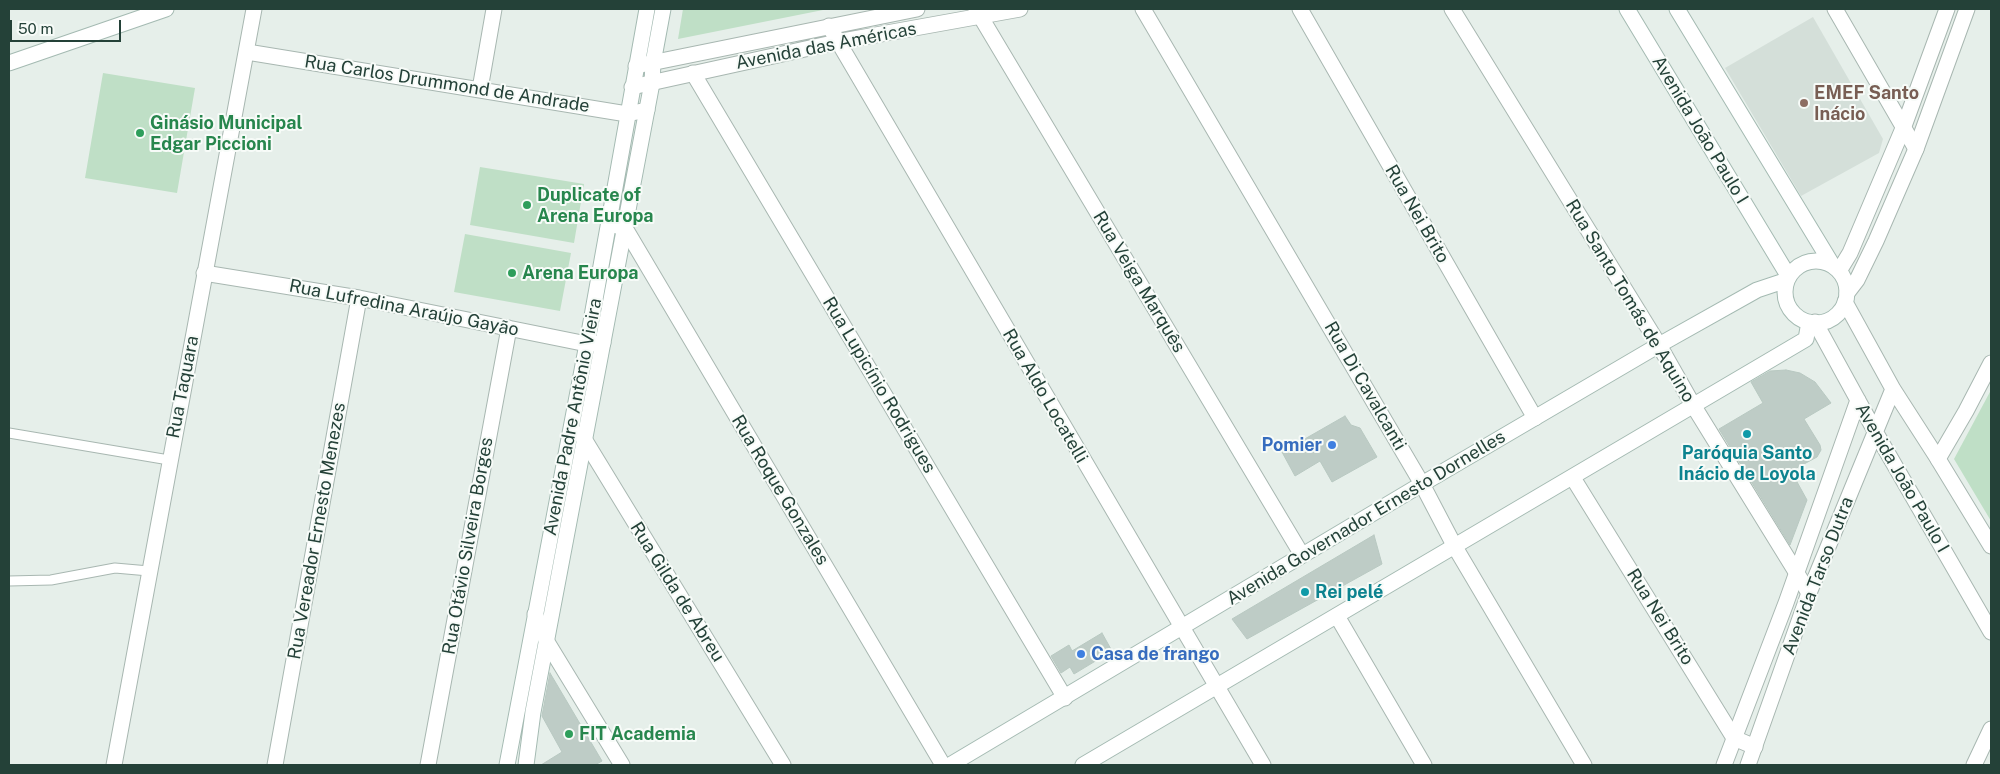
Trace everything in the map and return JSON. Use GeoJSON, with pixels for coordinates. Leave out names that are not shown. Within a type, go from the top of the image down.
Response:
{"type":"FeatureCollection","features":[{"type":"Feature","properties":{"kind":"street"},"geometry":{"type":"LineString","coordinates":[[9,63],[166,9]]}},
{"type":"Feature","properties":{"kind":"street","name":"Rua Taquara"},"geometry":{"type":"LineString","coordinates":[[114,765],[254,9]]}},
{"type":"Feature","properties":{"kind":"street"},"geometry":{"type":"LineString","coordinates":[[480,89],[494,9]]}},
{"type":"Feature","properties":{"kind":"street","name":"Avenida Padre Antônio Vieira"},"geometry":{"type":"LineString","coordinates":[[507,765],[587,344],[646,9]]}},
{"type":"Feature","properties":{"kind":"street","name":"Avenida Padre Antônio Vieira"},"geometry":{"type":"LineString","coordinates":[[526,765],[547,642],[652,83],[653,63],[663,9]]}},
{"type":"Feature","properties":{"kind":"street","name":"Avenida das Américas"},"geometry":{"type":"LineString","coordinates":[[636,66],[917,9]]}},
{"type":"Feature","properties":{"kind":"street","name":"Avenida das Américas"},"geometry":{"type":"LineString","coordinates":[[632,87],[693,72],[978,13],[1020,9]]}},
{"type":"Feature","properties":{"kind":"street","name":"Rua Di Cavalcanti"},"geometry":{"type":"LineString","coordinates":[[1143,9],[1422,484],[1455,547],[1584,765]]}},
{"type":"Feature","properties":{"kind":"street","name":"Rua Nei Brito"},"geometry":{"type":"LineString","coordinates":[[1300,9],[1535,418]]}},
{"type":"Feature","properties":{"kind":"street","name":"Rua Santo Tomás de Aquino"},"geometry":{"type":"LineString","coordinates":[[1452,9],[1809,593]]}},
{"type":"Feature","properties":{"kind":"street","name":"Avenida João Paulo I"},"geometry":{"type":"LineString","coordinates":[[1627,9],[1788,278]]}},
{"type":"Feature","properties":{"kind":"street"},"geometry":{"type":"LineString","coordinates":[[1677,9],[1836,268],[1844,278],[1846,298]]}},
{"type":"Feature","properties":{"kind":"street"},"geometry":{"type":"LineString","coordinates":[[1835,9],[1916,149]]}},
{"type":"Feature","properties":{"kind":"street"},"geometry":{"type":"LineString","coordinates":[[1836,268],[1850,252],[1904,126],[1947,9]]}},
{"type":"Feature","properties":{"kind":"street"},"geometry":{"type":"LineString","coordinates":[[1836,268],[1825,262],[1808,262],[1794,270],[1788,278],[1786,297],[1788,306],[1794,313],[1812,322],[1830,319],[1841,309],[1857,280],[1916,149],[1967,9]]}},
{"type":"Feature","properties":{"kind":"street","name":"Rua Veiga Marquês"},"geometry":{"type":"LineString","coordinates":[[978,13],[1302,555]]}},
{"type":"Feature","properties":{"kind":"street","name":"Rua Aldo Locatelli"},"geometry":{"type":"LineString","coordinates":[[828,26],[1263,765]]}},
{"type":"Feature","properties":{"kind":"street","name":"Rua Carlos Drummond de Andrade"},"geometry":{"type":"LineString","coordinates":[[247,52],[627,114],[647,110]]}},
{"type":"Feature","properties":{"kind":"street","name":"Rua Lupicínio Rodrigues"},"geometry":{"type":"LineString","coordinates":[[693,72],[1064,698]]}},
{"type":"Feature","properties":{"kind":"street"},"geometry":{"type":"LineString","coordinates":[[609,224],[625,228]]}},
{"type":"Feature","properties":{"kind":"street","name":"Rua Roque Gonzales"},"geometry":{"type":"LineString","coordinates":[[625,228],[943,765]]}},
{"type":"Feature","properties":{"kind":"street","name":"Rua Lufredina Araújo Gayão"},"geometry":{"type":"LineString","coordinates":[[204,273],[359,298],[587,344],[603,344]]}},
{"type":"Feature","properties":{"kind":"street","name":"Avenida Governador Ernesto Dornelles"},"geometry":{"type":"LineString","coordinates":[[950,765],[1659,345],[1757,290],[1788,278]]}},
{"type":"Feature","properties":{"kind":"street","name":"Rua Vereador Ernesto Menezes"},"geometry":{"type":"LineString","coordinates":[[274,765],[359,298]]}},
{"type":"Feature","properties":{"kind":"street","name":"Avenida João Paulo I"},"geometry":{"type":"LineString","coordinates":[[1846,298],[1893,389],[1991,546]]}},
{"type":"Feature","properties":{"kind":"street"},"geometry":{"type":"LineString","coordinates":[[1083,765],[1099,761],[1217,687],[1806,339],[1812,322]]}},
{"type":"Feature","properties":{"kind":"street","name":"Avenida João Paulo I"},"geometry":{"type":"LineString","coordinates":[[1812,322],[1991,632]]}},
{"type":"Feature","properties":{"kind":"street","name":"Rua Otávio Silveira Borges"},"geometry":{"type":"LineString","coordinates":[[428,765],[509,328]]}},
{"type":"Feature","properties":{"kind":"street"},"geometry":{"type":"LineString","coordinates":[[1938,459],[1991,363]]}},
{"type":"Feature","properties":{"kind":"street","name":"Avenida Tarso Dutra"},"geometry":{"type":"LineString","coordinates":[[1748,765],[1809,593],[1893,389]]}},
{"type":"Feature","properties":{"kind":"street","name":"Avenida Tarso Dutra"},"geometry":{"type":"LineString","coordinates":[[1724,765],[1796,574],[1858,400]]}},
{"type":"Feature","properties":{"kind":"street","name":"Rua Gilda de Abreu"},"geometry":{"type":"LineString","coordinates":[[572,418],[784,765]]}},
{"type":"Feature","properties":{"kind":"street","name":"Rua Nei Brito"},"geometry":{"type":"LineString","coordinates":[[1573,478],[1734,738]]}},
{"type":"Feature","properties":{"kind":"street"},"geometry":{"type":"LineString","coordinates":[[535,614],[547,642],[622,765]]}},
{"type":"Feature","properties":{"kind":"street"},"geometry":{"type":"LineString","coordinates":[[1337,616],[1424,765]]}},
{"type":"Feature","properties":{"kind":"street"},"geometry":{"type":"LineString","coordinates":[[1974,765],[1991,729]]}},
{"type":"Feature","properties":{"kind":"street"},"geometry":{"type":"LineString","coordinates":[[1734,738],[1755,747]]}},
{"type":"Feature","properties":{"kind":"lane"},"geometry":{"type":"LineString","coordinates":[[9,433],[169,460]]}},
{"type":"Feature","properties":{"kind":"lane"},"geometry":{"type":"LineString","coordinates":[[9,581],[51,580],[115,568],[149,570]]}},
{"type":"Feature","properties":{"kind":"shaded area","name":"EMEF Santo Inácio"},"geometry":{"type":"Polygon","coordinates":[[[1813,17],[1883,139],[1879,153],[1801,196],[1725,68],[1813,17]]]}},
{"type":"Feature","properties":{"kind":"green space"},"geometry":{"type":"Polygon","coordinates":[[[683,9],[828,9],[678,39],[683,9]]]}},
{"type":"Feature","properties":{"kind":"green space","name":"Ginásio Municipal Edgar Piccioni"},"geometry":{"type":"Polygon","coordinates":[[[103,73],[195,88],[177,193],[85,178],[103,73]]]}},
{"type":"Feature","properties":{"kind":"green space","name":"Duplicate of Arena Europa"},"geometry":{"type":"Polygon","coordinates":[[[480,167],[584,184],[574,243],[470,225],[480,167]]]}},
{"type":"Feature","properties":{"kind":"green space","name":"Arena Europa"},"geometry":{"type":"Polygon","coordinates":[[[465,234],[571,253],[560,311],[454,292],[465,234]]]}},
{"type":"Feature","properties":{"kind":"green space"},"geometry":{"type":"Polygon","coordinates":[[[1991,390],[1991,521],[1954,459],[1991,390]]]}},
{"type":"Feature","properties":{"kind":"building"},"geometry":{"type":"Polygon","coordinates":[[[1786,370],[1800,373],[1815,382],[1831,403],[1804,419],[1820,445],[1821,450],[1817,457],[1791,471],[1807,500],[1790,545],[1719,429],[1763,403],[1751,382],[1770,371],[1786,370]]]}},
{"type":"Feature","properties":{"kind":"building","name":"Pomier"},"geometry":{"type":"Polygon","coordinates":[[[1345,416],[1351,425],[1360,428],[1377,457],[1332,482],[1320,461],[1295,476],[1282,452],[1345,416]]]}},
{"type":"Feature","properties":{"kind":"building","name":"Rei pelé"},"geometry":{"type":"Polygon","coordinates":[[[1374,535],[1382,564],[1247,639],[1232,619],[1374,535]]]}},
{"type":"Feature","properties":{"kind":"building","name":"Casa de frango"},"geometry":{"type":"Polygon","coordinates":[[[1102,633],[1112,651],[1074,674],[1070,667],[1061,673],[1051,656],[1069,645],[1072,651],[1102,633]]]}},
{"type":"Feature","properties":{"kind":"building","name":"FIT Academia"},"geometry":{"type":"Polygon","coordinates":[[[550,673],[602,761],[595,765],[541,765],[562,752],[542,716],[550,673]]]}},
{"type":"Feature","properties":{"kind":"place","name":"EMEF Santo Inácio"},"geometry":{"type":"Point","coordinates":[1804,103]}},
{"type":"Feature","properties":{"kind":"place","name":"Ginásio Municipal Edgar Piccioni"},"geometry":{"type":"Point","coordinates":[140,133]}},
{"type":"Feature","properties":{"kind":"place","name":"Duplicate of Arena Europa"},"geometry":{"type":"Point","coordinates":[527,205]}},
{"type":"Feature","properties":{"kind":"place","name":"Arena Europa"},"geometry":{"type":"Point","coordinates":[512,273]}},
{"type":"Feature","properties":{"kind":"place","name":"Paróquia Santo Inácio de Loyola"},"geometry":{"type":"Point","coordinates":[1747,434]}},
{"type":"Feature","properties":{"kind":"place","name":"Pomier"},"geometry":{"type":"Point","coordinates":[1332,445]}},
{"type":"Feature","properties":{"kind":"place","name":"Rei pelé"},"geometry":{"type":"Point","coordinates":[1305,592]}},
{"type":"Feature","properties":{"kind":"place","name":"Casa de frango"},"geometry":{"type":"Point","coordinates":[1081,654]}},
{"type":"Feature","properties":{"kind":"place","name":"FIT Academia"},"geometry":{"type":"Point","coordinates":[569,734]}}]}
